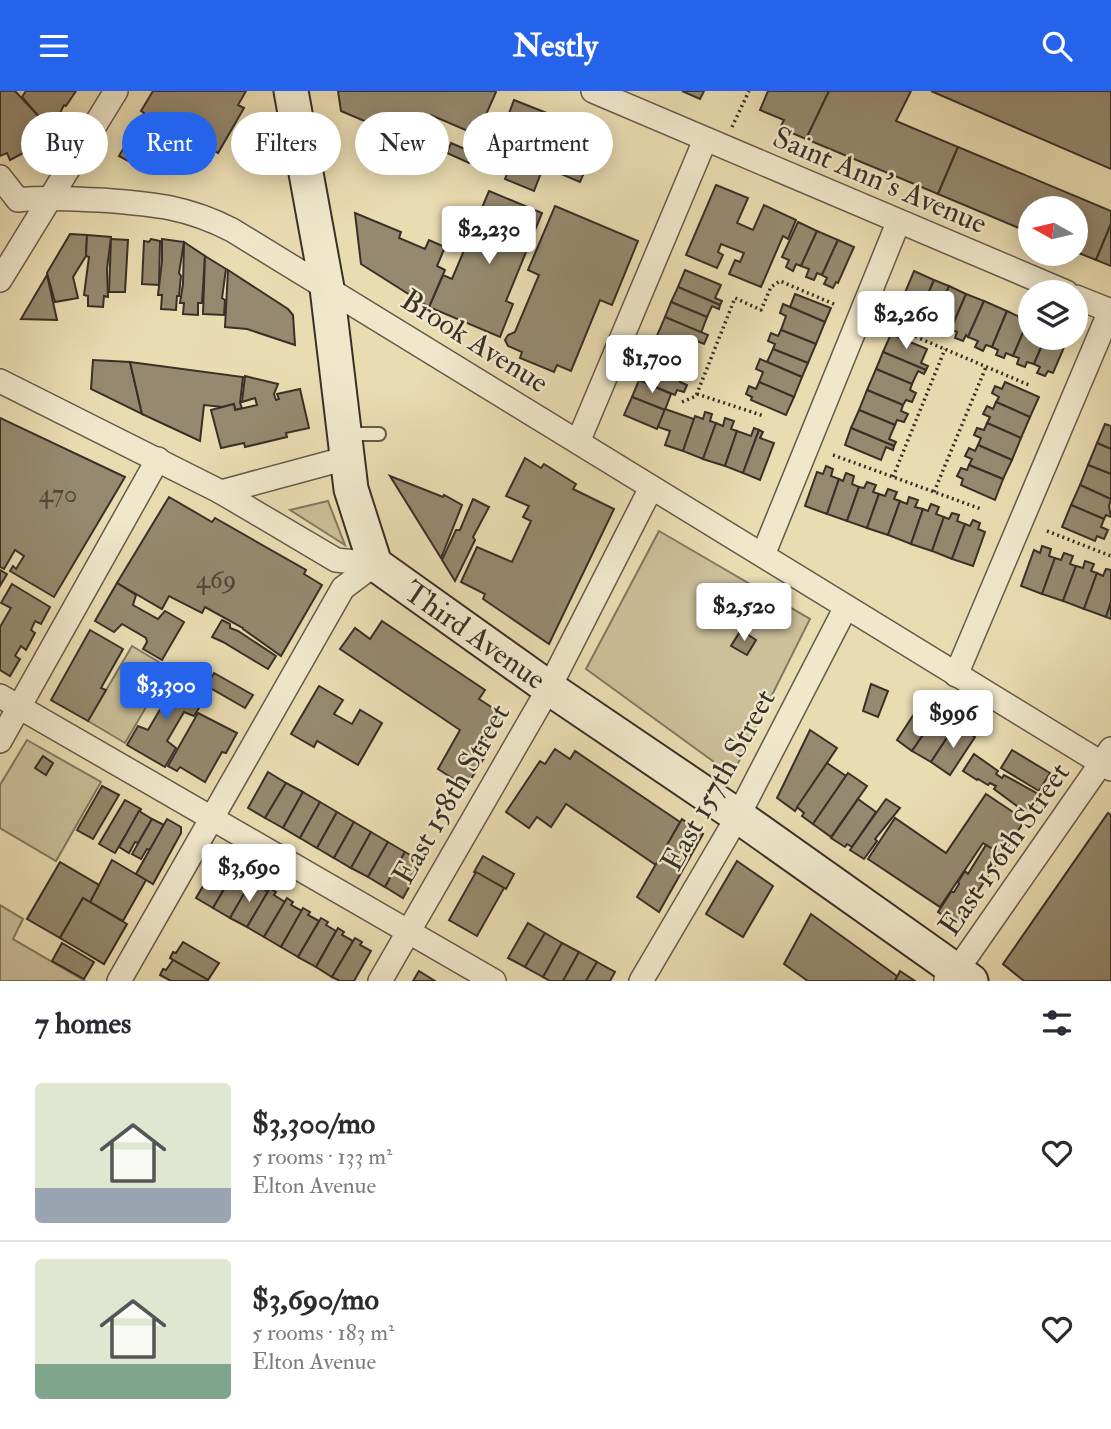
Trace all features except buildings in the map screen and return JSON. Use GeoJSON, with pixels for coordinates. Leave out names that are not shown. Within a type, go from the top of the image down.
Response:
{"type":"FeatureCollection","features":[{"type":"Feature","properties":{"kind":"main road","name":"Third Avenue"},"geometry":{"type":"LineString","coordinates":[[290,91],[327,288],[351,489],[375,564],[549,688],[738,815],[958,977]]}},
{"type":"Feature","properties":{"kind":"street"},"geometry":{"type":"LineString","coordinates":[[0,280],[116,91]]}},
{"type":"Feature","properties":{"kind":"street","name":"Saint Ann's Avenue"},"geometry":{"type":"LineString","coordinates":[[593,91],[1037,280]]}},
{"type":"Feature","properties":{"kind":"street"},"geometry":{"type":"LineString","coordinates":[[578,442],[714,144]]}},
{"type":"Feature","properties":{"kind":"street","name":"Brook Avenue"},"geometry":{"type":"LineString","coordinates":[[0,177],[18,200],[53,197],[158,204],[197,214],[232,230],[956,675],[1108,760]]}},
{"type":"Feature","properties":{"kind":"street"},"geometry":{"type":"LineString","coordinates":[[762,555],[898,223]]}},
{"type":"Feature","properties":{"kind":"street"},"geometry":{"type":"LineString","coordinates":[[956,675],[1111,311],[1088,302]]}},
{"type":"Feature","properties":{"kind":"street"},"geometry":{"type":"LineString","coordinates":[[0,381],[221,492],[336,560],[375,564]]}},
{"type":"Feature","properties":{"kind":"street"},"geometry":{"type":"LineString","coordinates":[[221,492],[345,446]]}},
{"type":"Feature","properties":{"kind":"street"},"geometry":{"type":"LineString","coordinates":[[0,741],[10,702],[158,459]]}},
{"type":"Feature","properties":{"kind":"street","name":"East 158th Street"},"geometry":{"type":"LineString","coordinates":[[380,981],[549,688],[651,488]]}},
{"type":"Feature","properties":{"kind":"street"},"geometry":{"type":"LineString","coordinates":[[119,981],[343,588],[375,564]]}},
{"type":"Feature","properties":{"kind":"street","name":"East 157th Street"},"geometry":{"type":"LineString","coordinates":[[641,981],[738,815],[846,607]]}},
{"type":"Feature","properties":{"kind":"street"},"geometry":{"type":"LineString","coordinates":[[10,702],[494,981]]}},
{"type":"Feature","properties":{"kind":"street","name":"East 156th Street"},"geometry":{"type":"LineString","coordinates":[[958,977],[1108,760]]}},
{"type":"Feature","properties":{"kind":"lane"},"geometry":{"type":"LineString","coordinates":[[345,446],[379,434]]}},
{"type":"Feature","properties":{"kind":"path"},"geometry":{"type":"LineString","coordinates":[[714,144],[749,91]]}},
{"type":"Feature","properties":{"kind":"path"},"geometry":{"type":"LineString","coordinates":[[682,402],[691,400],[697,394],[735,297],[761,310],[771,287],[780,281],[836,305]]}},
{"type":"Feature","properties":{"kind":"path"},"geometry":{"type":"LineString","coordinates":[[900,330],[1030,385]]}},
{"type":"Feature","properties":{"kind":"path"},"geometry":{"type":"LineString","coordinates":[[893,477],[945,349]]}},
{"type":"Feature","properties":{"kind":"path"},"geometry":{"type":"LineString","coordinates":[[934,492],[986,367]]}},
{"type":"Feature","properties":{"kind":"path"},"geometry":{"type":"LineString","coordinates":[[697,394],[764,416]]}},
{"type":"Feature","properties":{"kind":"path"},"geometry":{"type":"LineString","coordinates":[[833,456],[981,509]]}},
{"type":"Feature","properties":{"kind":"path"},"geometry":{"type":"LineString","coordinates":[[1047,531],[1110,553]]}},
{"type":"Feature","properties":{"kind":"shaded area"},"geometry":{"type":"Polygon","coordinates":[[[328,501],[345,545],[290,510],[328,501]]]}},
{"type":"Feature","properties":{"kind":"shaded area"},"geometry":{"type":"Polygon","coordinates":[[[659,531],[810,619],[732,775],[586,669],[659,531]]]}},
{"type":"Feature","properties":{"kind":"shaded area"},"geometry":{"type":"Polygon","coordinates":[[[132,646],[169,668],[125,743],[88,721],[132,646]]]}},
{"type":"Feature","properties":{"kind":"shaded area"},"geometry":{"type":"Polygon","coordinates":[[[27,740],[101,782],[56,861],[0,828],[0,785],[27,740]]]}},
{"type":"Feature","properties":{"kind":"shaded area"},"geometry":{"type":"Polygon","coordinates":[[[0,905],[23,919],[13,939],[85,981],[0,981],[0,905]]]}}]}
